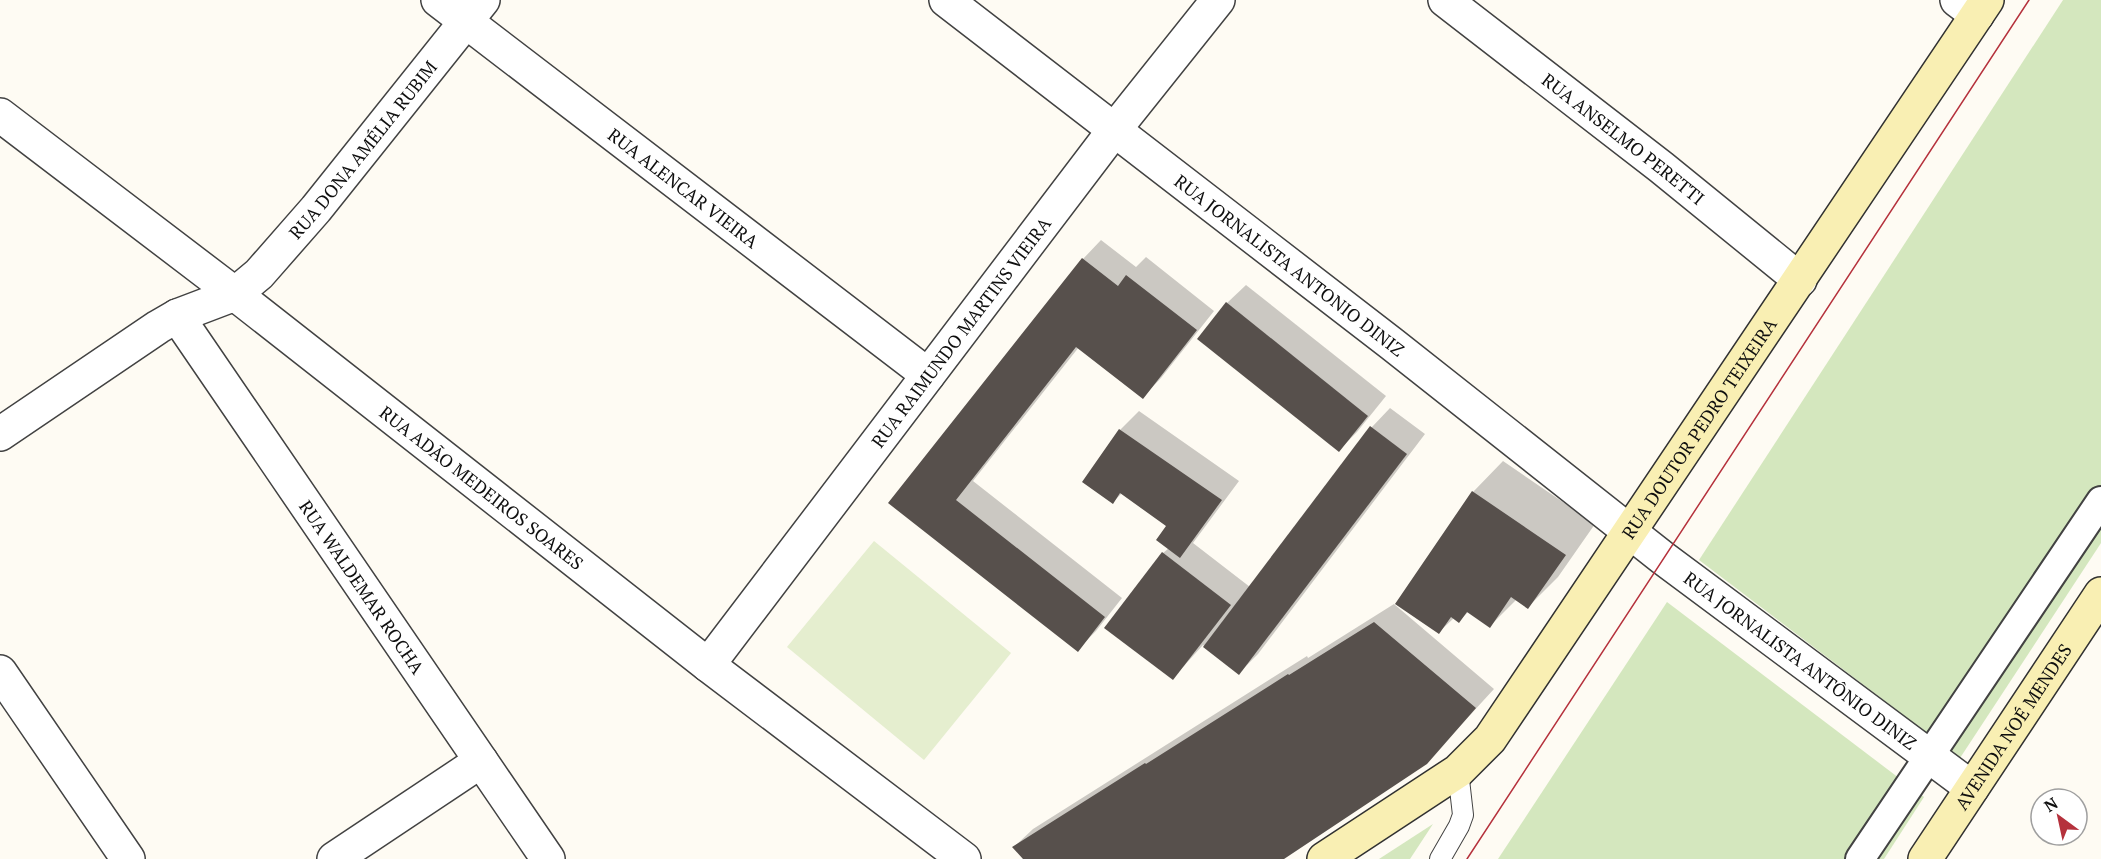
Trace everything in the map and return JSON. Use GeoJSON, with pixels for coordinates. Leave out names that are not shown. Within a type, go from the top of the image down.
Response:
{"type":"FeatureCollection","features":[{"type":"Feature","properties":{"kind":"main road","name":"RUA DOUTOR PEDRO TEIXEIRA"},"geometry":{"type":"LineString","coordinates":[[1324,859],[1458,771],[1490,739],[1800,280],[1974,5]]}},
{"type":"Feature","properties":{"kind":"main road","name":"AVENIDA NOÉ MENDES"},"geometry":{"type":"LineString","coordinates":[[1925,859],[2101,594]]}},
{"type":"Feature","properties":{"kind":"street","name":"RUA ALENCAR VIEIRA"},"geometry":{"type":"LineString","coordinates":[[438,0],[475,11],[928,375]]}},
{"type":"Feature","properties":{"kind":"street","name":"RUA JORNALISTA ANTONIO DINIZ"},"geometry":{"type":"LineString","coordinates":[[946,0],[1632,531]]}},
{"type":"Feature","properties":{"kind":"street","name":"RUA RAIMUNDO MARTINS VIEIRA"},"geometry":{"type":"LineString","coordinates":[[708,665],[1115,129],[1218,0]]}},
{"type":"Feature","properties":{"kind":"street","name":"RUA ANSELMO PERETTI"},"geometry":{"type":"LineString","coordinates":[[1445,0],[1652,160],[1800,280]]}},
{"type":"Feature","properties":{"kind":"street","name":"RUA DONA AMÉLIA RUBIM"},"geometry":{"type":"LineString","coordinates":[[0,434],[177,316],[235,294],[259,274],[309,217],[475,11]]}},
{"type":"Feature","properties":{"kind":"street","name":"RUA ADÃO MEDEIROS SOARES"},"geometry":{"type":"LineString","coordinates":[[0,115],[235,294],[708,665],[964,859]]}},
{"type":"Feature","properties":{"kind":"street","name":"RUA WALDEMAR ROCHA"},"geometry":{"type":"LineString","coordinates":[[177,316],[548,859]]}},
{"type":"Feature","properties":{"kind":"street"},"geometry":{"type":"LineString","coordinates":[[1860,859],[2101,501]]}},
{"type":"Feature","properties":{"kind":"street","name":"RUA JORNALISTA ANTÔNIO DINIZ"},"geometry":{"type":"LineString","coordinates":[[1632,531],[1663,558],[1972,788]]}},
{"type":"Feature","properties":{"kind":"street"},"geometry":{"type":"LineString","coordinates":[[0,672],[128,859]]}},
{"type":"Feature","properties":{"kind":"street"},"geometry":{"type":"LineString","coordinates":[[334,859],[481,761]]}},
{"type":"Feature","properties":{"kind":"lane"},"geometry":{"type":"LineString","coordinates":[[1440,859],[1463,815],[1458,771]]}},
{"type":"Feature","properties":{"kind":"green space"},"geometry":{"type":"Polygon","coordinates":[[[2063,0],[2101,0],[2101,543],[1960,758],[1699,560],[2063,0]]]}},
{"type":"Feature","properties":{"kind":"green space"},"geometry":{"type":"Polygon","coordinates":[[[874,541],[1011,653],[924,760],[787,647],[874,541]]]}},
{"type":"Feature","properties":{"kind":"green space"},"geometry":{"type":"Polygon","coordinates":[[[1667,602],[1924,797],[1884,859],[1498,859],[1667,602]]]}},
{"type":"Feature","properties":{"kind":"green space"},"geometry":{"type":"Polygon","coordinates":[[[1433,824],[1410,859],[1379,859],[1433,824]]]}},
{"type":"Feature","properties":{"kind":"building"},"geometry":{"type":"Polygon","coordinates":[[[1082,258],[1118,286],[1126,275],[1197,330],[1143,399],[1076,347],[956,500],[1105,617],[1078,652],[888,503],[1082,258]]]}},
{"type":"Feature","properties":{"kind":"building"},"geometry":{"type":"Polygon","coordinates":[[[1226,302],[1368,416],[1339,452],[1197,339],[1226,302]]]}},
{"type":"Feature","properties":{"kind":"building"},"geometry":{"type":"Polygon","coordinates":[[[1370,426],[1407,454],[1239,675],[1203,647],[1370,426]]]}},
{"type":"Feature","properties":{"kind":"building"},"geometry":{"type":"Polygon","coordinates":[[[1119,429],[1222,500],[1180,558],[1156,540],[1166,526],[1120,493],[1113,504],[1082,482],[1119,429]]]}},
{"type":"Feature","properties":{"kind":"building"},"geometry":{"type":"Polygon","coordinates":[[[1472,491],[1566,555],[1528,609],[1511,597],[1490,628],[1467,612],[1459,623],[1451,617],[1439,634],[1395,604],[1472,491]]]}},
{"type":"Feature","properties":{"kind":"building"},"geometry":{"type":"Polygon","coordinates":[[[1162,552],[1231,605],[1173,680],[1104,628],[1162,552]]]}},
{"type":"Feature","properties":{"kind":"building"},"geometry":{"type":"Polygon","coordinates":[[[1374,622],[1476,708],[1427,764],[1284,859],[1023,859],[1012,847],[1288,674],[1374,622]]]}},
{"type":"Feature","properties":{"kind":"tram line"},"geometry":{"type":"LineString","coordinates":[[1467,859],[2029,0]]}}]}
